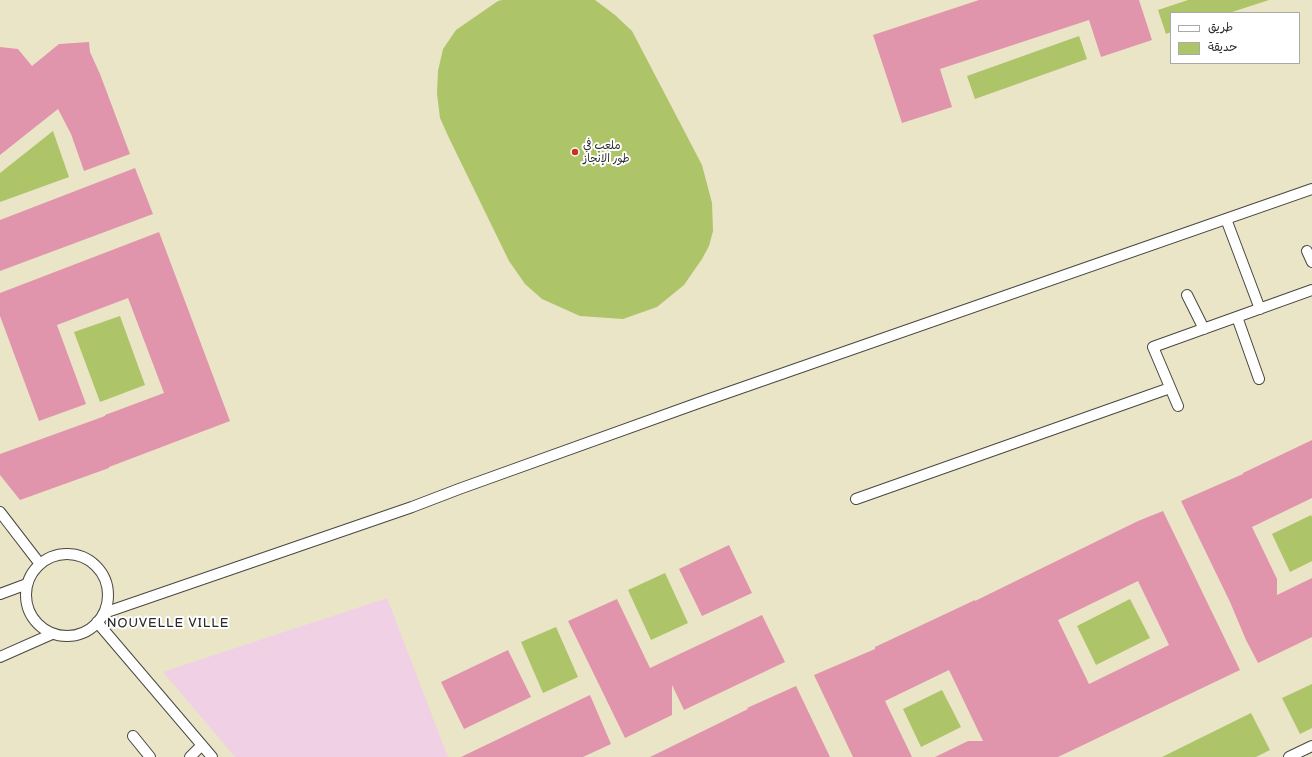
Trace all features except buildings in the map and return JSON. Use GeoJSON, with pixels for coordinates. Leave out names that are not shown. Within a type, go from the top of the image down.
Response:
{"type":"FeatureCollection","features":[{"type":"Feature","properties":{"kind":"street"},"geometry":{"type":"LineString","coordinates":[[104,613],[412,507],[701,402],[1312,189]]}},
{"type":"Feature","properties":{"kind":"street"},"geometry":{"type":"LineString","coordinates":[[1226,219],[1260,309]]}},
{"type":"Feature","properties":{"kind":"street"},"geometry":{"type":"LineString","coordinates":[[1307,252],[1312,262]]}},
{"type":"Feature","properties":{"kind":"street"},"geometry":{"type":"LineString","coordinates":[[1178,406],[1153,347],[1312,290]]}},
{"type":"Feature","properties":{"kind":"street"},"geometry":{"type":"LineString","coordinates":[[1187,295],[1204,329]]}},
{"type":"Feature","properties":{"kind":"street"},"geometry":{"type":"LineString","coordinates":[[1237,317],[1259,379]]}},
{"type":"Feature","properties":{"kind":"street"},"geometry":{"type":"LineString","coordinates":[[856,499],[1170,388]]}},
{"type":"Feature","properties":{"kind":"street"},"geometry":{"type":"LineString","coordinates":[[0,512],[40,564]]}},
{"type":"Feature","properties":{"kind":"street"},"geometry":{"type":"LineString","coordinates":[[63,555],[75,555],[86,560],[96,567],[103,577],[107,589],[107,601],[104,613],[88,630],[76,635],[64,636],[52,634],[42,628],[33,619],[28,608],[26,596],[27,584],[32,573],[40,564],[51,558],[63,555]]}},
{"type":"Feature","properties":{"kind":"street"},"geometry":{"type":"LineString","coordinates":[[0,594],[27,584]]}},
{"type":"Feature","properties":{"kind":"street"},"geometry":{"type":"LineString","coordinates":[[97,622],[212,757]]}},
{"type":"Feature","properties":{"kind":"street"},"geometry":{"type":"LineString","coordinates":[[0,657],[52,634]]}},
{"type":"Feature","properties":{"kind":"street"},"geometry":{"type":"LineString","coordinates":[[133,736],[150,757]]}},
{"type":"Feature","properties":{"kind":"street"},"geometry":{"type":"LineString","coordinates":[[190,757],[202,745]]}},
{"type":"Feature","properties":{"kind":"street"},"geometry":{"type":"LineString","coordinates":[[1289,757],[1312,746]]}},
{"type":"Feature","properties":{"kind":"shaded area"},"geometry":{"type":"Polygon","coordinates":[[[387,598],[448,757],[235,757],[163,672],[387,598]]]}},
{"type":"Feature","properties":{"kind":"green space","name":"ملعب في طور الإنجاز"},"geometry":{"type":"Polygon","coordinates":[[[595,0],[615,15],[632,31],[702,165],[712,203],[713,231],[709,246],[684,285],[657,307],[623,319],[580,316],[542,299],[525,284],[509,261],[440,118],[437,94],[438,71],[443,49],[456,30],[498,1],[595,0]]]}},
{"type":"Feature","properties":{"kind":"green space"},"geometry":{"type":"Polygon","coordinates":[[[1188,0],[1269,0],[1232,12],[1170,12],[1170,32],[1166,34],[1158,10],[1188,0]]]}},
{"type":"Feature","properties":{"kind":"green space"},"geometry":{"type":"Polygon","coordinates":[[[1079,36],[1087,59],[975,99],[967,76],[1079,36]]]}},
{"type":"Feature","properties":{"kind":"green space"},"geometry":{"type":"Polygon","coordinates":[[[53,131],[69,177],[0,202],[0,173],[53,131]]]}},
{"type":"Feature","properties":{"kind":"green space"},"geometry":{"type":"Polygon","coordinates":[[[120,316],[145,385],[100,402],[74,332],[120,316]]]}},
{"type":"Feature","properties":{"kind":"green space"},"geometry":{"type":"Polygon","coordinates":[[[1311,515],[1312,561],[1290,572],[1272,534],[1311,515]]]}},
{"type":"Feature","properties":{"kind":"green space"},"geometry":{"type":"Polygon","coordinates":[[[665,573],[688,623],[651,640],[628,590],[665,573]]]}},
{"type":"Feature","properties":{"kind":"green space"},"geometry":{"type":"Polygon","coordinates":[[[1130,599],[1150,638],[1096,665],[1077,626],[1130,599]]]}},
{"type":"Feature","properties":{"kind":"green space"},"geometry":{"type":"Polygon","coordinates":[[[556,627],[578,677],[543,693],[521,642],[556,627]]]}},
{"type":"Feature","properties":{"kind":"green space"},"geometry":{"type":"Polygon","coordinates":[[[1312,684],[1312,728],[1300,734],[1282,698],[1312,684]]]}},
{"type":"Feature","properties":{"kind":"green space"},"geometry":{"type":"Polygon","coordinates":[[[942,690],[961,727],[921,747],[903,709],[942,690]]]}},
{"type":"Feature","properties":{"kind":"green space"},"geometry":{"type":"Polygon","coordinates":[[[1251,713],[1270,750],[1256,757],[1162,757],[1251,713]]]}},
{"type":"Feature","properties":{"kind":"place","name":"ملعب في طور الإنجاز"},"geometry":{"type":"Point","coordinates":[575,152]}},
{"type":"Feature","properties":{"kind":"district","name":"NOUVELLE VILLE"},"geometry":{"type":"Point","coordinates":[168,624]}}]}
